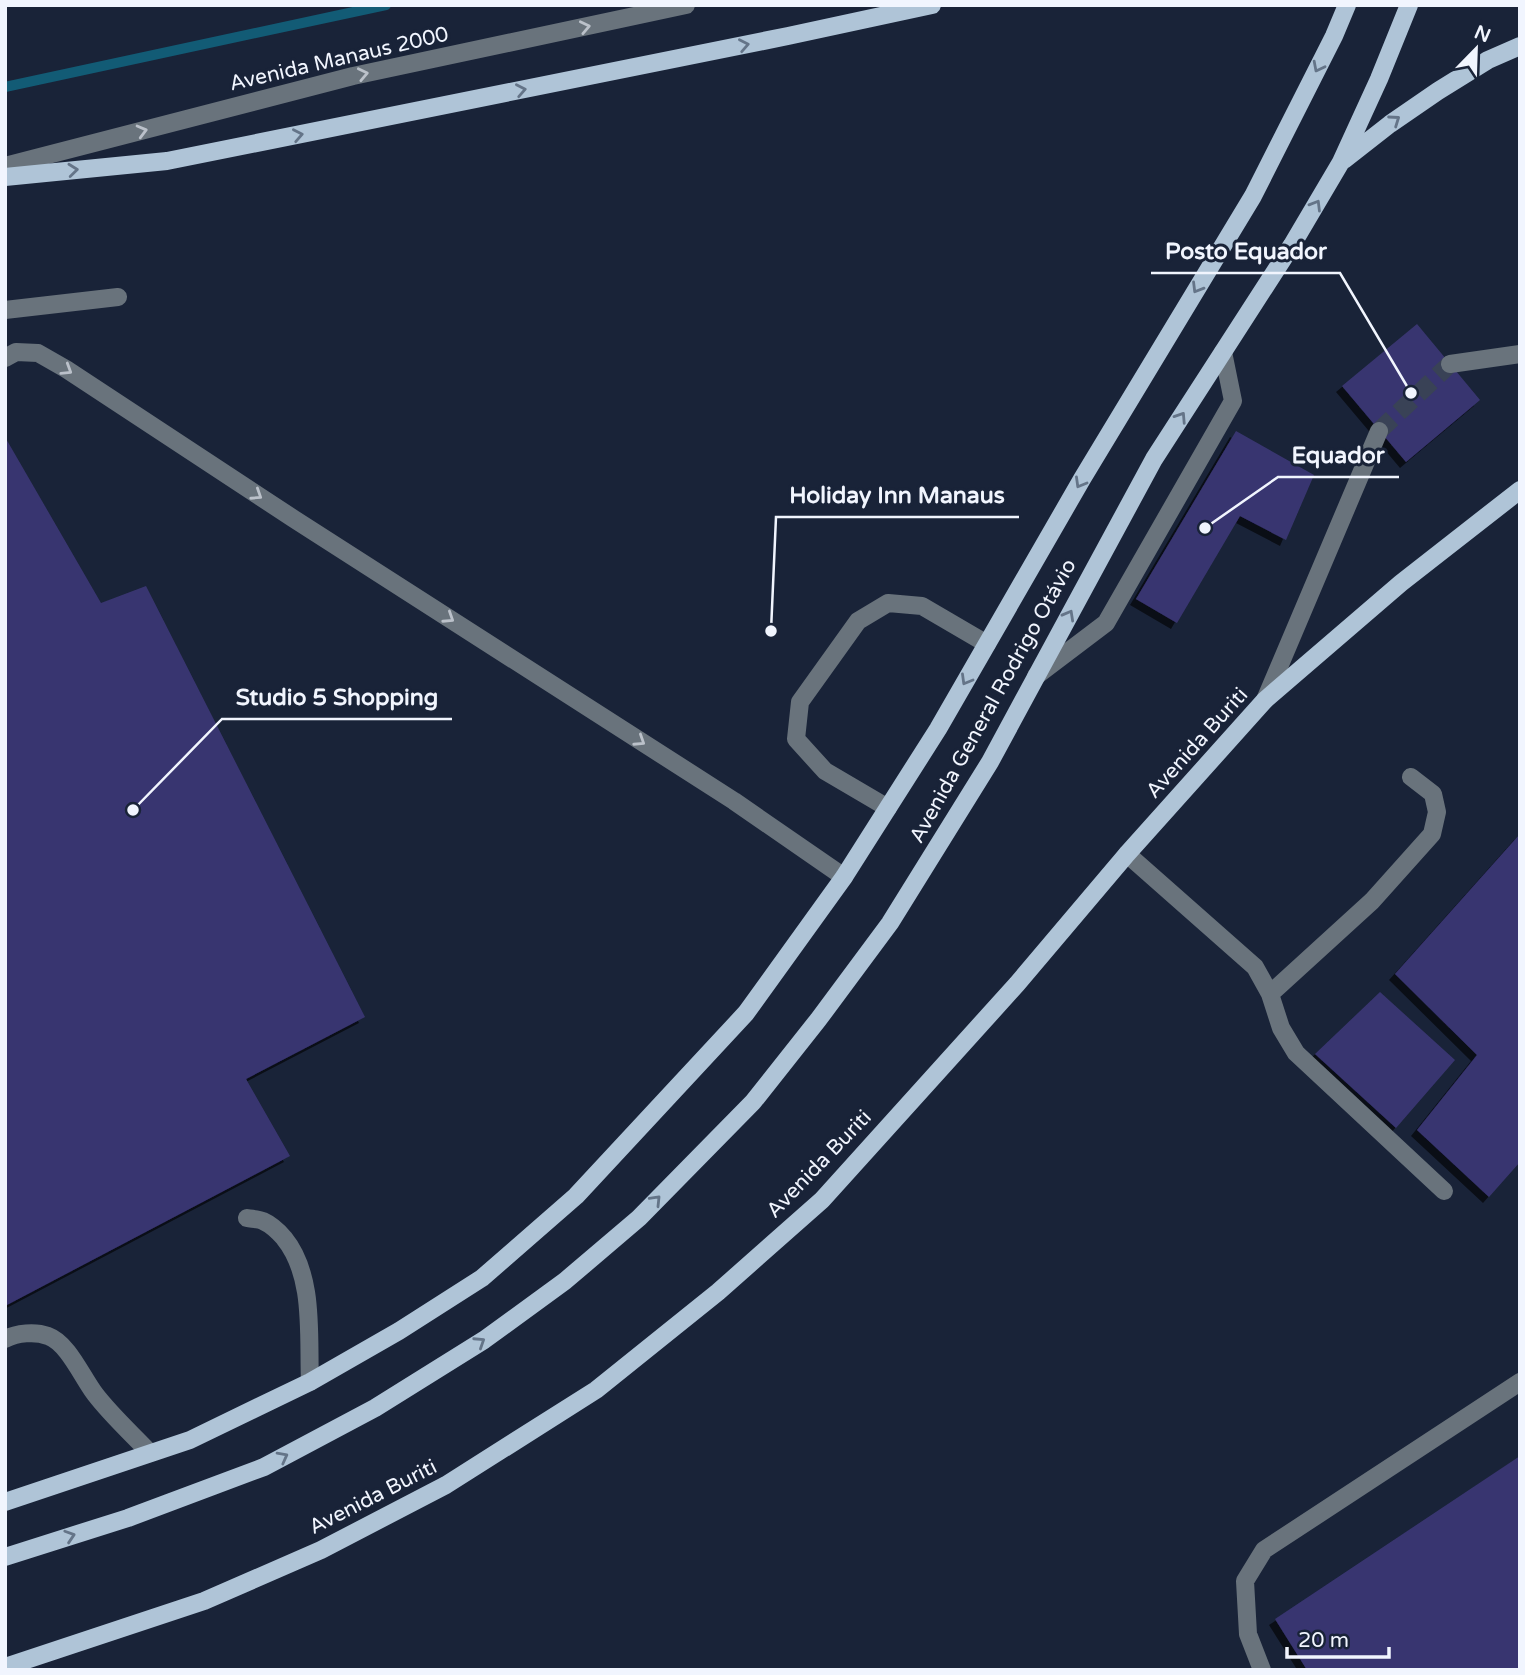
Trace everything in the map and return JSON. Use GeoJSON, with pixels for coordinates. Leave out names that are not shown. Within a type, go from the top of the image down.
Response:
{"type":"FeatureCollection","features":[{"type":"Feature","properties":{"kind":"main road"},"geometry":{"type":"LineString","coordinates":[[5,177],[167,161],[933,5]]}},
{"type":"Feature","properties":{"kind":"main road"},"geometry":{"type":"LineString","coordinates":[[1334,36],[1335,5]]}},
{"type":"Feature","properties":{"kind":"main road","name":"Avenida General Rodrigo Otávio"},"geometry":{"type":"LineString","coordinates":[[5,1502],[190,1440],[310,1382],[399,1331],[482,1278],[576,1196],[746,1013],[844,877],[938,729],[1082,479],[1252,196],[1334,36],[1347,5]]}},
{"type":"Feature","properties":{"kind":"main road","name":"Avenida General Rodrigo Otávio"},"geometry":{"type":"LineString","coordinates":[[5,1557],[128,1518],[264,1467],[375,1408],[484,1340],[565,1281],[639,1218],[753,1102],[890,923],[990,762],[1154,459],[1292,245],[1342,162],[1409,5]]}},
{"type":"Feature","properties":{"kind":"main road"},"geometry":{"type":"LineString","coordinates":[[1342,162],[1438,91],[1488,60],[1520,46]]}},
{"type":"Feature","properties":{"kind":"main road","name":"Avenida Buriti"},"geometry":{"type":"LineString","coordinates":[[5,1667],[204,1601],[321,1550],[446,1485],[596,1390],[718,1292],[821,1200],[1017,984],[1127,854],[1265,699],[1401,583],[1520,490]]}},
{"type":"Feature","properties":{"kind":"street","name":"Avenida Manaus 2000"},"geometry":{"type":"LineString","coordinates":[[5,166],[353,76],[686,5]]}},
{"type":"Feature","properties":{"kind":"street"},"geometry":{"type":"LineString","coordinates":[[5,310],[118,297]]}},
{"type":"Feature","properties":{"kind":"street"},"geometry":{"type":"LineString","coordinates":[[5,358],[16,352],[38,353],[66,369],[294,519],[734,801],[844,877]]}},
{"type":"Feature","properties":{"kind":"street"},"geometry":{"type":"LineString","coordinates":[[1036,676],[1106,623],[1233,401],[1223,352]]}},
{"type":"Feature","properties":{"kind":"street"},"geometry":{"type":"LineString","coordinates":[[1450,364],[1520,354]]}},
{"type":"Feature","properties":{"kind":"street"},"geometry":{"type":"LineString","coordinates":[[1265,699],[1379,431]]}},
{"type":"Feature","properties":{"kind":"street"},"geometry":{"type":"LineString","coordinates":[[888,808],[825,771],[796,739],[800,702],[858,621],[888,603],[922,606],[987,644]]}},
{"type":"Feature","properties":{"kind":"street"},"geometry":{"type":"LineString","coordinates":[[1270,994],[1372,901],[1432,834],[1437,812],[1433,794],[1410,777]]}},
{"type":"Feature","properties":{"kind":"street"},"geometry":{"type":"LineString","coordinates":[[1127,854],[1255,967],[1270,994],[1281,1028],[1296,1053],[1444,1191]]}},
{"type":"Feature","properties":{"kind":"street"},"geometry":{"type":"LineString","coordinates":[[247,1218],[261,1220],[275,1228],[289,1244],[298,1261],[307,1296],[310,1382]]}},
{"type":"Feature","properties":{"kind":"street"},"geometry":{"type":"LineString","coordinates":[[5,1339],[13,1335],[31,1334],[48,1336],[62,1345],[96,1395],[150,1453]]}},
{"type":"Feature","properties":{"kind":"street"},"geometry":{"type":"LineString","coordinates":[[1262,1670],[1248,1634],[1245,1581],[1264,1549],[1520,1382]]}},
{"type":"Feature","properties":{"kind":"building"},"geometry":{"type":"Polygon","coordinates":[[[1417,324],[1480,400],[1406,462],[1342,386],[1417,324]]]}},
{"type":"Feature","properties":{"kind":"building"},"geometry":{"type":"Polygon","coordinates":[[[1236,431],[1314,475],[1286,540],[1240,516],[1177,623],[1136,599],[1236,431]]]}},
{"type":"Feature","properties":{"kind":"building"},"geometry":{"type":"Polygon","coordinates":[[[5,437],[101,603],[146,586],[365,1017],[246,1079],[290,1156],[5,1306],[5,437]]]}},
{"type":"Feature","properties":{"kind":"building"},"geometry":{"type":"Polygon","coordinates":[[[1520,834],[1520,1162],[1489,1197],[1417,1130],[1477,1055],[1395,974],[1520,834]]]}},
{"type":"Feature","properties":{"kind":"building"},"geometry":{"type":"Polygon","coordinates":[[[1380,992],[1455,1060],[1396,1128],[1315,1054],[1380,992]]]}},
{"type":"Feature","properties":{"kind":"building"},"geometry":{"type":"Polygon","coordinates":[[[1520,1456],[1520,1670],[1307,1670],[1275,1619],[1520,1456]]]}},
{"type":"Feature","properties":{"kind":"waterway"},"geometry":{"type":"LineString","coordinates":[[5,87],[386,5]]}},
{"type":"Feature","properties":{"kind":"tunnel"},"geometry":{"type":"LineString","coordinates":[[1379,431],[1450,364]]}},
{"type":"Feature","properties":{"kind":"place","name":"Posto Equador"},"geometry":{"type":"Point","coordinates":[1411,393]}},
{"type":"Feature","properties":{"kind":"place","name":"Equador"},"geometry":{"type":"Point","coordinates":[1205,528]}},
{"type":"Feature","properties":{"kind":"place","name":"Holiday Inn Manaus"},"geometry":{"type":"Point","coordinates":[771,631]}},
{"type":"Feature","properties":{"kind":"place","name":"Studio 5 Shopping"},"geometry":{"type":"Point","coordinates":[133,810]}}]}
